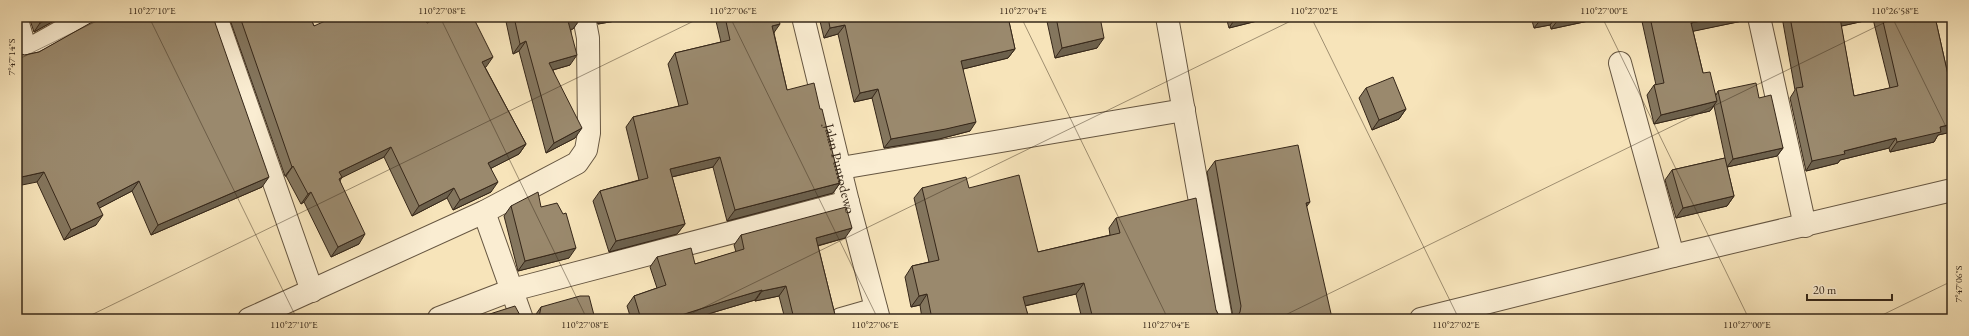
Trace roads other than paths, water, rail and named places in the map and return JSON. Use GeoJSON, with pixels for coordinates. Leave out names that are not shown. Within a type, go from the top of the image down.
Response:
{"type":"FeatureCollection","features":[{"type":"Feature","properties":{"kind":"street"},"geometry":{"type":"LineString","coordinates":[[17,20],[22,52],[87,17]]}},
{"type":"Feature","properties":{"kind":"street"},"geometry":{"type":"LineString","coordinates":[[216,17],[312,291]]}},
{"type":"Feature","properties":{"kind":"street"},"geometry":{"type":"LineString","coordinates":[[249,319],[484,212],[577,163],[586,150],[589,133],[588,38],[584,17]]}},
{"type":"Feature","properties":{"kind":"street","name":"Jalan Puntodewo"},"geometry":{"type":"LineString","coordinates":[[803,17],[877,314]]}},
{"type":"Feature","properties":{"kind":"street"},"geometry":{"type":"LineString","coordinates":[[1167,17],[1221,319]]}},
{"type":"Feature","properties":{"kind":"street"},"geometry":{"type":"LineString","coordinates":[[1759,17],[1805,226]]}},
{"type":"Feature","properties":{"kind":"street"},"geometry":{"type":"LineString","coordinates":[[1620,63],[1673,256]]}},
{"type":"Feature","properties":{"kind":"street"},"geometry":{"type":"LineString","coordinates":[[841,168],[1184,110]]}},
{"type":"Feature","properties":{"kind":"street"},"geometry":{"type":"LineString","coordinates":[[1421,319],[1445,317],[1673,256],[1952,190]]}},
{"type":"Feature","properties":{"kind":"street"},"geometry":{"type":"LineString","coordinates":[[439,318],[512,290],[848,202]]}},
{"type":"Feature","properties":{"kind":"street"},"geometry":{"type":"LineString","coordinates":[[484,212],[522,319]]}},
{"type":"Feature","properties":{"kind":"street"},"geometry":{"type":"LineString","coordinates":[[841,319],[877,314]]}}]}
